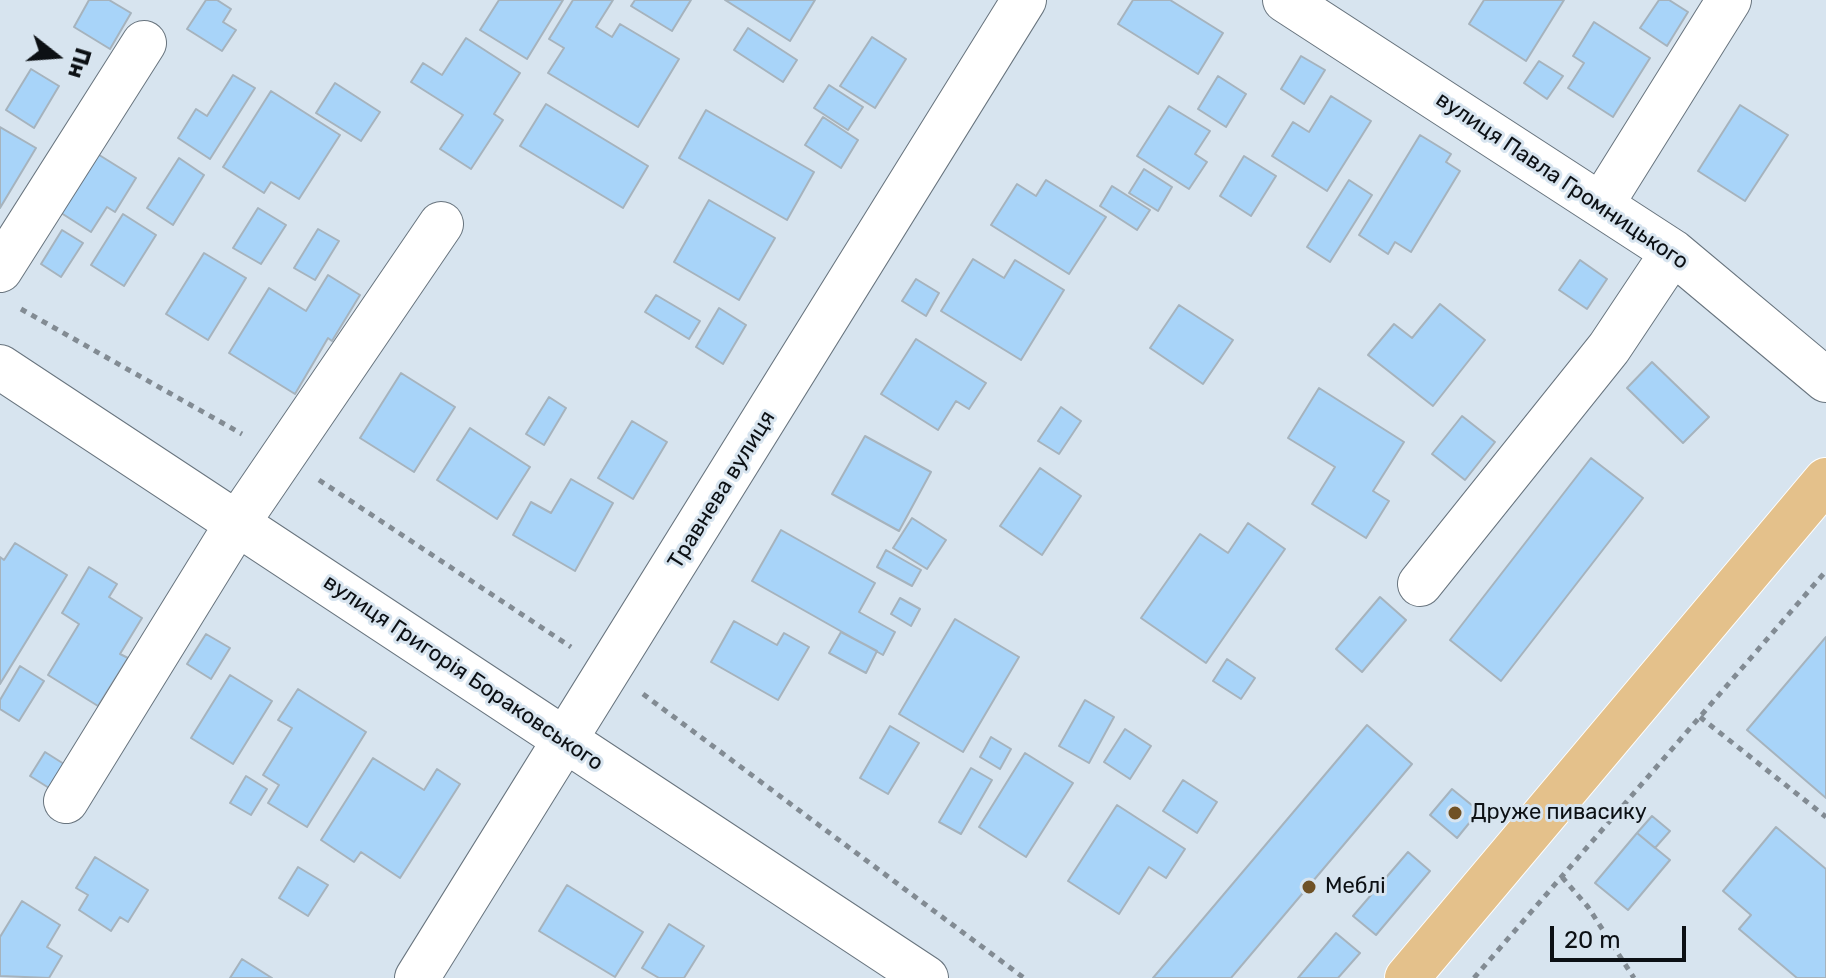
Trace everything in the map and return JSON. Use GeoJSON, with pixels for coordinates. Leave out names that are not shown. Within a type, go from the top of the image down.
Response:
{"type":"FeatureCollection","features":[{"type":"Feature","properties":{"kind":"main road"},"geometry":{"type":"LineString","coordinates":[[1407,978],[1826,480]]}},
{"type":"Feature","properties":{"kind":"street","name":"Травнева вулиця"},"geometry":{"type":"LineString","coordinates":[[417,978],[566,743],[1024,0]]}},
{"type":"Feature","properties":{"kind":"street"},"geometry":{"type":"LineString","coordinates":[[1601,205],[1729,0]]}},
{"type":"Feature","properties":{"kind":"street","name":"вулиця Павла Громницького"},"geometry":{"type":"LineString","coordinates":[[1307,6],[1673,252],[1826,380]]}},
{"type":"Feature","properties":{"kind":"street"},"geometry":{"type":"LineString","coordinates":[[6,287],[144,43]]}},
{"type":"Feature","properties":{"kind":"street"},"geometry":{"type":"LineString","coordinates":[[66,801],[238,522],[441,224]]}},
{"type":"Feature","properties":{"kind":"street"},"geometry":{"type":"LineString","coordinates":[[1420,584],[1609,348],[1673,252]]}},
{"type":"Feature","properties":{"kind":"street","name":"вулиця Григорія Бораковського"},"geometry":{"type":"LineString","coordinates":[[0,367],[926,978]]}},
{"type":"Feature","properties":{"kind":"path"},"geometry":{"type":"LineString","coordinates":[[6,287],[283,456],[668,711],[821,830],[1024,978]]}},
{"type":"Feature","properties":{"kind":"path"},"geometry":{"type":"LineString","coordinates":[[1474,978],[1826,571]]}},
{"type":"Feature","properties":{"kind":"path"},"geometry":{"type":"LineString","coordinates":[[1700,717],[1826,817]]}},
{"type":"Feature","properties":{"kind":"path"},"geometry":{"type":"LineString","coordinates":[[1562,877],[1588,907],[1634,978]]}},
{"type":"Feature","properties":{"kind":"building"},"geometry":{"type":"Polygon","coordinates":[[[89,0],[109,0],[131,13],[110,49],[74,27],[89,0]]]}},
{"type":"Feature","properties":{"kind":"building"},"geometry":{"type":"Polygon","coordinates":[[[206,0],[217,0],[231,9],[223,22],[236,30],[222,51],[187,29],[206,0]]]}},
{"type":"Feature","properties":{"kind":"building"},"geometry":{"type":"Polygon","coordinates":[[[499,0],[563,0],[527,59],[480,30],[499,0]]]}},
{"type":"Feature","properties":{"kind":"building"},"geometry":{"type":"Polygon","coordinates":[[[573,0],[613,0],[596,27],[612,37],[620,24],[679,59],[638,127],[548,73],[564,48],[549,39],[573,0]]]}},
{"type":"Feature","properties":{"kind":"building"},"geometry":{"type":"Polygon","coordinates":[[[635,0],[691,0],[672,31],[631,6],[635,0]]]}},
{"type":"Feature","properties":{"kind":"building"},"geometry":{"type":"Polygon","coordinates":[[[725,0],[815,0],[790,41],[725,0]]]}},
{"type":"Feature","properties":{"kind":"building"},"geometry":{"type":"Polygon","coordinates":[[[1133,0],[1170,0],[1223,33],[1198,74],[1118,24],[1133,0]]]}},
{"type":"Feature","properties":{"kind":"building"},"geometry":{"type":"Polygon","coordinates":[[[1484,0],[1564,0],[1526,61],[1469,24],[1484,0]]]}},
{"type":"Feature","properties":{"kind":"building"},"geometry":{"type":"Polygon","coordinates":[[[1659,0],[1669,0],[1688,12],[1667,46],[1640,28],[1659,0]]]}},
{"type":"Feature","properties":{"kind":"building"},"geometry":{"type":"Polygon","coordinates":[[[1594,22],[1650,58],[1613,117],[1568,88],[1584,63],[1573,56],[1594,22]]]}},
{"type":"Feature","properties":{"kind":"building"},"geometry":{"type":"Polygon","coordinates":[[[748,28],[797,60],[783,82],[734,50],[748,28]]]}},
{"type":"Feature","properties":{"kind":"building"},"geometry":{"type":"Polygon","coordinates":[[[872,37],[906,59],[875,108],[840,86],[872,37]]]}},
{"type":"Feature","properties":{"kind":"building"},"geometry":{"type":"Polygon","coordinates":[[[466,38],[520,73],[494,114],[503,120],[471,169],[440,149],[463,115],[411,82],[423,63],[442,75],[466,38]]]}},
{"type":"Feature","properties":{"kind":"building"},"geometry":{"type":"Polygon","coordinates":[[[1301,56],[1325,70],[1304,104],[1281,89],[1301,56]]]}},
{"type":"Feature","properties":{"kind":"building"},"geometry":{"type":"Polygon","coordinates":[[[1539,61],[1563,76],[1547,99],[1524,83],[1539,61]]]}},
{"type":"Feature","properties":{"kind":"building"},"geometry":{"type":"Polygon","coordinates":[[[31,69],[59,86],[34,128],[6,110],[31,69]]]}},
{"type":"Feature","properties":{"kind":"building"},"geometry":{"type":"Polygon","coordinates":[[[233,75],[255,88],[210,159],[178,138],[196,109],[207,116],[233,75]]]}},
{"type":"Feature","properties":{"kind":"building"},"geometry":{"type":"Polygon","coordinates":[[[1218,76],[1246,94],[1226,127],[1198,109],[1218,76]]]}},
{"type":"Feature","properties":{"kind":"building"},"geometry":{"type":"Polygon","coordinates":[[[335,83],[380,112],[361,141],[316,113],[335,83]]]}},
{"type":"Feature","properties":{"kind":"building"},"geometry":{"type":"Polygon","coordinates":[[[829,85],[863,107],[848,130],[814,108],[829,85]]]}},
{"type":"Feature","properties":{"kind":"building"},"geometry":{"type":"Polygon","coordinates":[[[271,91],[340,135],[299,199],[271,182],[264,193],[223,167],[271,91]]]}},
{"type":"Feature","properties":{"kind":"building"},"geometry":{"type":"Polygon","coordinates":[[[1331,96],[1371,121],[1327,191],[1272,156],[1293,122],[1309,132],[1331,96]]]}},
{"type":"Feature","properties":{"kind":"building"},"geometry":{"type":"Polygon","coordinates":[[[546,104],[648,166],[623,208],[520,146],[546,104]]]}},
{"type":"Feature","properties":{"kind":"building"},"geometry":{"type":"Polygon","coordinates":[[[1740,105],[1788,135],[1745,201],[1698,171],[1740,105]]]}},
{"type":"Feature","properties":{"kind":"building"},"geometry":{"type":"Polygon","coordinates":[[[1169,106],[1210,131],[1195,154],[1207,162],[1189,189],[1137,156],[1169,106]]]}},
{"type":"Feature","properties":{"kind":"building"},"geometry":{"type":"Polygon","coordinates":[[[706,110],[814,172],[787,220],[679,158],[706,110]]]}},
{"type":"Feature","properties":{"kind":"building"},"geometry":{"type":"Polygon","coordinates":[[[823,117],[858,140],[841,168],[805,145],[823,117]]]}},
{"type":"Feature","properties":{"kind":"building"},"geometry":{"type":"Polygon","coordinates":[[[0,127],[36,148],[0,208],[0,127]]]}},
{"type":"Feature","properties":{"kind":"building"},"geometry":{"type":"Polygon","coordinates":[[[1420,135],[1451,154],[1446,162],[1460,171],[1411,252],[1395,242],[1388,254],[1359,235],[1420,135]]]}},
{"type":"Feature","properties":{"kind":"building"},"geometry":{"type":"Polygon","coordinates":[[[96,153],[136,178],[115,212],[107,207],[91,232],[58,211],[96,153]]]}},
{"type":"Feature","properties":{"kind":"building"},"geometry":{"type":"Polygon","coordinates":[[[1244,156],[1276,176],[1251,216],[1220,196],[1244,156]]]}},
{"type":"Feature","properties":{"kind":"building"},"geometry":{"type":"Polygon","coordinates":[[[179,158],[204,175],[173,225],[147,208],[179,158]]]}},
{"type":"Feature","properties":{"kind":"building"},"geometry":{"type":"Polygon","coordinates":[[[1144,169],[1172,187],[1158,211],[1129,193],[1144,169]]]}},
{"type":"Feature","properties":{"kind":"building"},"geometry":{"type":"Polygon","coordinates":[[[1046,180],[1106,217],[1069,274],[991,225],[1017,184],[1036,196],[1046,180]]]}},
{"type":"Feature","properties":{"kind":"building"},"geometry":{"type":"Polygon","coordinates":[[[1349,180],[1372,195],[1330,262],[1307,247],[1349,180]]]}},
{"type":"Feature","properties":{"kind":"building"},"geometry":{"type":"Polygon","coordinates":[[[1112,186],[1150,210],[1137,230],[1100,206],[1112,186]]]}},
{"type":"Feature","properties":{"kind":"building"},"geometry":{"type":"Polygon","coordinates":[[[709,200],[775,238],[739,300],[674,262],[709,200]]]}},
{"type":"Feature","properties":{"kind":"building"},"geometry":{"type":"Polygon","coordinates":[[[258,208],[286,225],[261,264],[233,248],[258,208]]]}},
{"type":"Feature","properties":{"kind":"building"},"geometry":{"type":"Polygon","coordinates":[[[123,214],[156,235],[124,286],[91,265],[123,214]]]}},
{"type":"Feature","properties":{"kind":"building"},"geometry":{"type":"Polygon","coordinates":[[[318,229],[339,241],[315,280],[294,268],[318,229]]]}},
{"type":"Feature","properties":{"kind":"building"},"geometry":{"type":"Polygon","coordinates":[[[62,230],[83,243],[61,277],[41,264],[62,230]]]}},
{"type":"Feature","properties":{"kind":"building"},"geometry":{"type":"Polygon","coordinates":[[[204,253],[246,278],[208,340],[166,314],[204,253]]]}},
{"type":"Feature","properties":{"kind":"building"},"geometry":{"type":"Polygon","coordinates":[[[973,259],[1004,278],[1015,260],[1064,290],[1021,360],[941,311],[973,259]]]}},
{"type":"Feature","properties":{"kind":"building"},"geometry":{"type":"Polygon","coordinates":[[[1580,260],[1607,279],[1587,309],[1559,290],[1580,260]]]}},
{"type":"Feature","properties":{"kind":"building"},"geometry":{"type":"Polygon","coordinates":[[[328,275],[360,295],[332,341],[328,338],[295,394],[229,353],[269,288],[306,311],[328,275]]]}},
{"type":"Feature","properties":{"kind":"building"},"geometry":{"type":"Polygon","coordinates":[[[916,279],[939,293],[926,316],[902,301],[916,279]]]}},
{"type":"Feature","properties":{"kind":"building"},"geometry":{"type":"Polygon","coordinates":[[[656,295],[700,321],[689,339],[645,312],[656,295]]]}},
{"type":"Feature","properties":{"kind":"building"},"geometry":{"type":"Polygon","coordinates":[[[1440,304],[1485,340],[1433,406],[1368,355],[1394,324],[1412,338],[1440,304]]]}},
{"type":"Feature","properties":{"kind":"building"},"geometry":{"type":"Polygon","coordinates":[[[1179,305],[1233,340],[1203,384],[1150,348],[1179,305]]]}},
{"type":"Feature","properties":{"kind":"building"},"geometry":{"type":"Polygon","coordinates":[[[719,308],[746,325],[723,364],[696,347],[719,308]]]}},
{"type":"Feature","properties":{"kind":"building"},"geometry":{"type":"Polygon","coordinates":[[[916,339],[986,383],[969,409],[956,401],[938,430],[881,394],[916,339]]]}},
{"type":"Feature","properties":{"kind":"building"},"geometry":{"type":"Polygon","coordinates":[[[1652,362],[1709,417],[1683,443],[1627,388],[1652,362]]]}},
{"type":"Feature","properties":{"kind":"building"},"geometry":{"type":"Polygon","coordinates":[[[401,373],[455,407],[414,472],[360,438],[401,373]]]}},
{"type":"Feature","properties":{"kind":"building"},"geometry":{"type":"Polygon","coordinates":[[[1319,388],[1404,442],[1373,491],[1389,501],[1366,538],[1312,504],[1335,467],[1288,438],[1319,388]]]}},
{"type":"Feature","properties":{"kind":"building"},"geometry":{"type":"Polygon","coordinates":[[[549,397],[566,408],[544,445],[526,434],[549,397]]]}},
{"type":"Feature","properties":{"kind":"building"},"geometry":{"type":"Polygon","coordinates":[[[1061,407],[1081,421],[1059,454],[1038,441],[1061,407]]]}},
{"type":"Feature","properties":{"kind":"building"},"geometry":{"type":"Polygon","coordinates":[[[1462,416],[1495,442],[1465,480],[1432,454],[1462,416]]]}},
{"type":"Feature","properties":{"kind":"building"},"geometry":{"type":"Polygon","coordinates":[[[632,421],[667,442],[633,499],[598,478],[632,421]]]}},
{"type":"Feature","properties":{"kind":"building"},"geometry":{"type":"Polygon","coordinates":[[[470,428],[530,467],[497,519],[437,480],[470,428]]]}},
{"type":"Feature","properties":{"kind":"building"},"geometry":{"type":"Polygon","coordinates":[[[865,436],[931,472],[899,531],[832,494],[865,436]]]}},
{"type":"Feature","properties":{"kind":"building"},"geometry":{"type":"Polygon","coordinates":[[[1591,458],[1643,498],[1501,681],[1450,640],[1591,458]]]}},
{"type":"Feature","properties":{"kind":"building"},"geometry":{"type":"Polygon","coordinates":[[[1040,468],[1081,496],[1042,555],[1000,526],[1040,468]]]}},
{"type":"Feature","properties":{"kind":"building"},"geometry":{"type":"Polygon","coordinates":[[[571,479],[613,503],[575,571],[513,535],[531,502],[551,513],[571,479]]]}},
{"type":"Feature","properties":{"kind":"building"},"geometry":{"type":"Polygon","coordinates":[[[912,518],[946,540],[927,569],[893,548],[912,518]]]}},
{"type":"Feature","properties":{"kind":"building"},"geometry":{"type":"Polygon","coordinates":[[[1248,523],[1285,549],[1206,663],[1141,618],[1200,534],[1228,553],[1248,523]]]}},
{"type":"Feature","properties":{"kind":"building"},"geometry":{"type":"Polygon","coordinates":[[[781,530],[875,583],[859,612],[895,632],[883,655],[752,581],[781,530]]]}},
{"type":"Feature","properties":{"kind":"building"},"geometry":{"type":"Polygon","coordinates":[[[15,543],[67,575],[0,684],[0,557],[4,560],[15,543]]]}},
{"type":"Feature","properties":{"kind":"building"},"geometry":{"type":"Polygon","coordinates":[[[886,550],[921,570],[912,586],[877,567],[886,550]]]}},
{"type":"Feature","properties":{"kind":"building"},"geometry":{"type":"Polygon","coordinates":[[[89,567],[117,584],[109,597],[142,618],[120,654],[128,658],[98,706],[48,675],[79,624],[62,613],[89,567]]]}},
{"type":"Feature","properties":{"kind":"building"},"geometry":{"type":"Polygon","coordinates":[[[1380,597],[1406,620],[1362,672],[1336,649],[1380,597]]]}},
{"type":"Feature","properties":{"kind":"building"},"geometry":{"type":"Polygon","coordinates":[[[900,598],[920,609],[911,626],[891,614],[900,598]]]}},
{"type":"Feature","properties":{"kind":"building"},"geometry":{"type":"Polygon","coordinates":[[[955,619],[1019,657],[963,752],[899,714],[955,619]]]}},
{"type":"Feature","properties":{"kind":"building"},"geometry":{"type":"Polygon","coordinates":[[[734,621],[777,645],[784,633],[809,647],[778,700],[711,662],[734,621]]]}},
{"type":"Feature","properties":{"kind":"building"},"geometry":{"type":"Polygon","coordinates":[[[841,632],[877,651],[866,673],[829,653],[841,632]]]}},
{"type":"Feature","properties":{"kind":"building"},"geometry":{"type":"Polygon","coordinates":[[[206,634],[230,648],[211,679],[187,664],[206,634]]]}},
{"type":"Feature","properties":{"kind":"building"},"geometry":{"type":"Polygon","coordinates":[[[1826,637],[1826,798],[1747,730],[1826,637]]]}},
{"type":"Feature","properties":{"kind":"building"},"geometry":{"type":"Polygon","coordinates":[[[1227,659],[1255,678],[1241,699],[1213,681],[1227,659]]]}},
{"type":"Feature","properties":{"kind":"building"},"geometry":{"type":"Polygon","coordinates":[[[20,666],[44,681],[19,721],[0,709],[0,700],[20,666]]]}},
{"type":"Feature","properties":{"kind":"building"},"geometry":{"type":"Polygon","coordinates":[[[230,675],[272,701],[233,764],[191,738],[230,675]]]}},
{"type":"Feature","properties":{"kind":"building"},"geometry":{"type":"Polygon","coordinates":[[[298,689],[366,732],[307,827],[268,803],[279,785],[263,775],[292,728],[278,720],[298,689]]]}},
{"type":"Feature","properties":{"kind":"building"},"geometry":{"type":"Polygon","coordinates":[[[1085,700],[1114,717],[1089,763],[1059,746],[1085,700]]]}},
{"type":"Feature","properties":{"kind":"building"},"geometry":{"type":"Polygon","coordinates":[[[1367,725],[1412,764],[1231,978],[1153,978],[1367,725]]]}},
{"type":"Feature","properties":{"kind":"building"},"geometry":{"type":"Polygon","coordinates":[[[890,726],[919,743],[888,794],[860,778],[890,726]]]}},
{"type":"Feature","properties":{"kind":"building"},"geometry":{"type":"Polygon","coordinates":[[[1125,729],[1151,746],[1130,779],[1104,762],[1125,729]]]}},
{"type":"Feature","properties":{"kind":"building"},"geometry":{"type":"Polygon","coordinates":[[[991,737],[1011,749],[1000,769],[980,757],[991,737]]]}},
{"type":"Feature","properties":{"kind":"building"},"geometry":{"type":"Polygon","coordinates":[[[45,752],[64,764],[49,788],[30,776],[45,752]]]}},
{"type":"Feature","properties":{"kind":"building"},"geometry":{"type":"Polygon","coordinates":[[[1025,753],[1073,783],[1026,857],[979,827],[1025,753]]]}},
{"type":"Feature","properties":{"kind":"building"},"geometry":{"type":"Polygon","coordinates":[[[373,758],[424,790],[437,769],[460,784],[400,878],[361,852],[354,862],[321,840],[373,758]]]}},
{"type":"Feature","properties":{"kind":"building"},"geometry":{"type":"Polygon","coordinates":[[[971,768],[992,780],[961,834],[939,822],[971,768]]]}},
{"type":"Feature","properties":{"kind":"building"},"geometry":{"type":"Polygon","coordinates":[[[246,776],[267,789],[251,815],[230,803],[246,776]]]}},
{"type":"Feature","properties":{"kind":"building"},"geometry":{"type":"Polygon","coordinates":[[[1183,780],[1217,802],[1197,833],[1163,811],[1183,780]]]}},
{"type":"Feature","properties":{"kind":"building","name":"Друже пивасику"},"geometry":{"type":"Polygon","coordinates":[[[1452,789],[1479,811],[1457,838],[1430,815],[1452,789]]]}},
{"type":"Feature","properties":{"kind":"building"},"geometry":{"type":"Polygon","coordinates":[[[1117,805],[1185,849],[1166,878],[1149,867],[1119,914],[1068,881],[1117,805]]]}},
{"type":"Feature","properties":{"kind":"building"},"geometry":{"type":"Polygon","coordinates":[[[1652,816],[1670,831],[1655,848],[1637,833],[1652,816]]]}},
{"type":"Feature","properties":{"kind":"building"},"geometry":{"type":"Polygon","coordinates":[[[1776,827],[1826,869],[1826,978],[1797,978],[1739,929],[1751,915],[1723,891],[1776,827]]]}},
{"type":"Feature","properties":{"kind":"building"},"geometry":{"type":"Polygon","coordinates":[[[1637,833],[1670,860],[1628,910],[1595,883],[1637,833]]]}},
{"type":"Feature","properties":{"kind":"building"},"geometry":{"type":"Polygon","coordinates":[[[1408,852],[1430,871],[1376,935],[1353,916],[1408,852]]]}},
{"type":"Feature","properties":{"kind":"building"},"geometry":{"type":"Polygon","coordinates":[[[95,857],[148,890],[128,922],[120,917],[111,931],[79,910],[88,895],[76,888],[95,857]]]}},
{"type":"Feature","properties":{"kind":"building"},"geometry":{"type":"Polygon","coordinates":[[[298,867],[328,885],[308,916],[279,898],[298,867]]]}},
{"type":"Feature","properties":{"kind":"building"},"geometry":{"type":"Polygon","coordinates":[[[567,885],[643,932],[615,977],[539,931],[567,885]]]}},
{"type":"Feature","properties":{"kind":"building"},"geometry":{"type":"Polygon","coordinates":[[[22,901],[60,925],[47,947],[62,956],[49,978],[0,976],[0,937],[22,901]]]}},
{"type":"Feature","properties":{"kind":"building"},"geometry":{"type":"Polygon","coordinates":[[[669,924],[704,946],[684,978],[659,978],[642,968],[669,924]]]}},
{"type":"Feature","properties":{"kind":"building"},"geometry":{"type":"Polygon","coordinates":[[[1336,933],[1360,953],[1338,978],[1298,978],[1336,933]]]}},
{"type":"Feature","properties":{"kind":"building"},"geometry":{"type":"Polygon","coordinates":[[[242,959],[272,978],[230,978],[242,959]]]}},
{"type":"Feature","properties":{"kind":"place","name":"Друже пивасику"},"geometry":{"type":"Point","coordinates":[1455,813]}},
{"type":"Feature","properties":{"kind":"place","name":"Меблі"},"geometry":{"type":"Point","coordinates":[1309,887]}}]}
